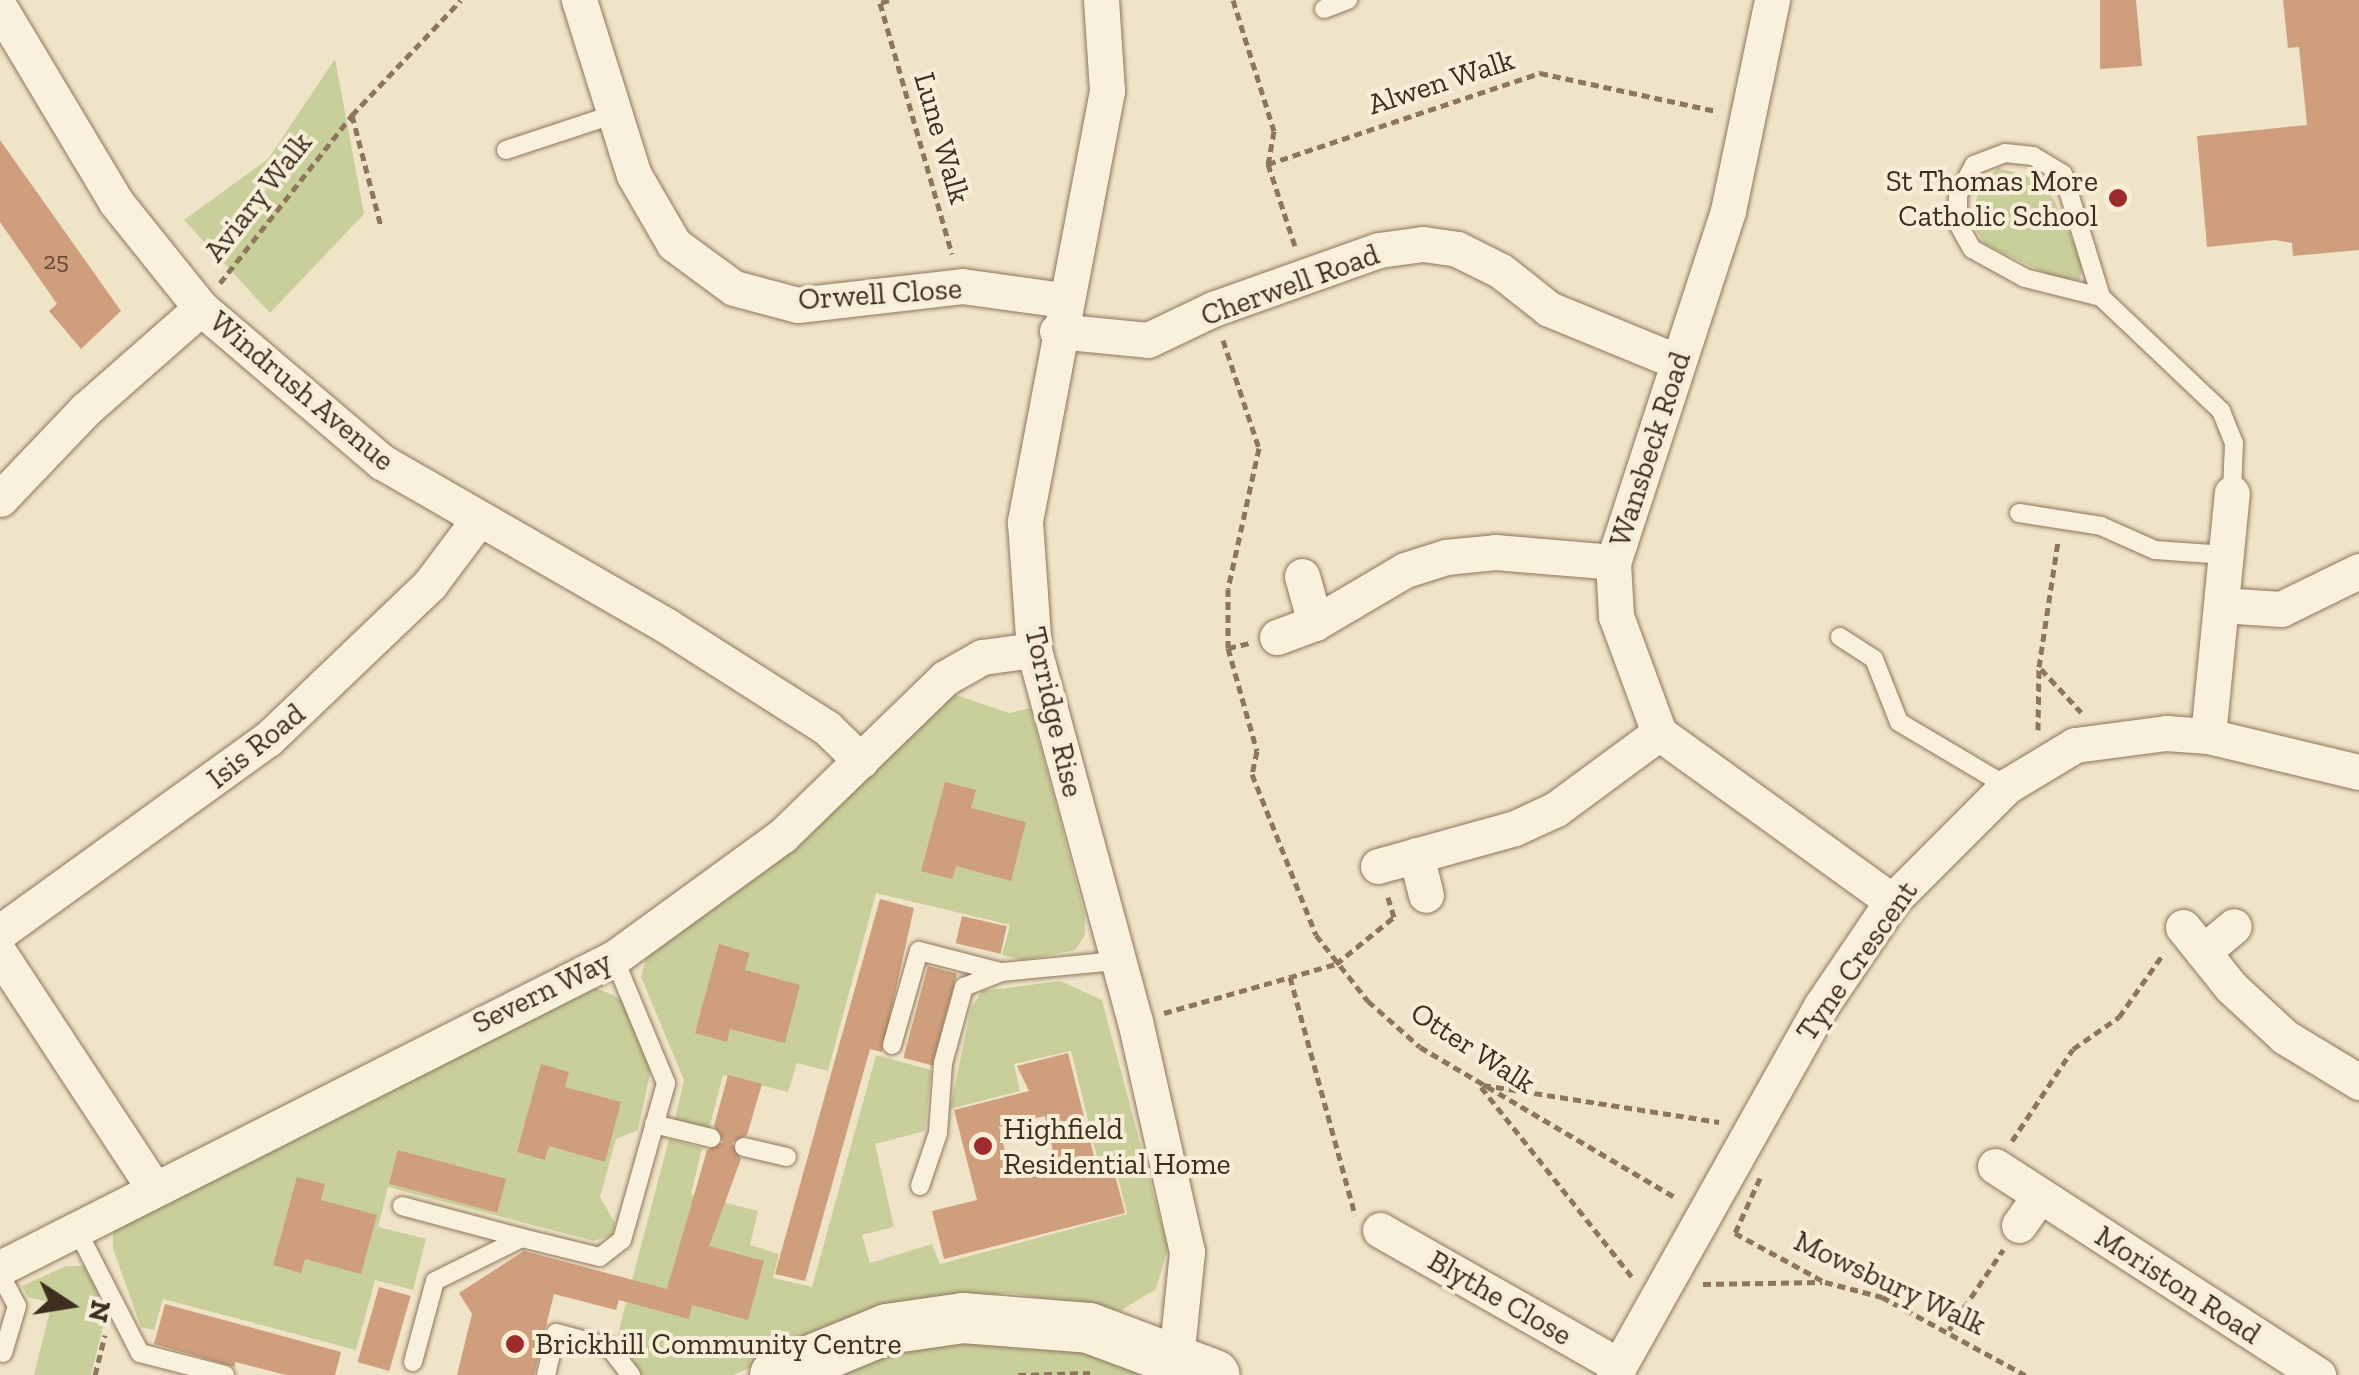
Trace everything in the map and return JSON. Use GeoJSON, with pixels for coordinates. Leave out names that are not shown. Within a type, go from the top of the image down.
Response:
{"type":"FeatureCollection","features":[{"type":"Feature","properties":{"kind":"street","name":"Orwell Close"},"geometry":{"type":"LineString","coordinates":[[579,0],[612,115],[634,174],[674,244],[734,288],[798,305],[962,286],[1060,316]]}},
{"type":"Feature","properties":{"kind":"street","name":"Torridge Rise"},"geometry":{"type":"LineString","coordinates":[[1101,0],[1107,91],[1060,316],[1025,522],[1034,650],[1135,1021],[1188,1252],[1196,1366]]}},
{"type":"Feature","properties":{"kind":"street","name":"Wansbeck Road"},"geometry":{"type":"LineString","coordinates":[[1659,733],[1616,616],[1613,562],[1728,211],[1772,0]]}},
{"type":"Feature","properties":{"kind":"street","name":"Windrush Avenue"},"geometry":{"type":"LineString","coordinates":[[0,8],[116,202],[201,308],[382,462],[667,626],[827,728],[860,761]]}},
{"type":"Feature","properties":{"kind":"street","name":"Cherwell Road"},"geometry":{"type":"LineString","coordinates":[[1060,316],[1148,340],[1379,250],[1424,244],[1458,249],[1501,270],[1549,309],[1678,362]]}},
{"type":"Feature","properties":{"kind":"street"},"geometry":{"type":"LineString","coordinates":[[0,499],[86,409],[201,308]]}},
{"type":"Feature","properties":{"kind":"street"},"geometry":{"type":"LineString","coordinates":[[2208,736],[2232,494]]}},
{"type":"Feature","properties":{"kind":"street","name":"Isis Road"},"geometry":{"type":"LineString","coordinates":[[0,932],[268,739],[430,584],[478,520]]}},
{"type":"Feature","properties":{"kind":"street"},"geometry":{"type":"LineString","coordinates":[[1277,636],[1314,623],[1406,570],[1446,557],[1495,552],[1613,562]]}},
{"type":"Feature","properties":{"kind":"street"},"geometry":{"type":"LineString","coordinates":[[2221,605],[2281,609],[2359,571]]}},
{"type":"Feature","properties":{"kind":"street"},"geometry":{"type":"LineString","coordinates":[[1302,576],[1314,623]]}},
{"type":"Feature","properties":{"kind":"street","name":"Severn Way"},"geometry":{"type":"LineString","coordinates":[[0,1271],[154,1188],[614,958],[782,836],[945,678],[982,657],[1034,650]]}},
{"type":"Feature","properties":{"kind":"street"},"geometry":{"type":"LineString","coordinates":[[1378,866],[1556,809],[1659,733],[1892,902]]}},
{"type":"Feature","properties":{"kind":"street","name":"Tyne Crescent"},"geometry":{"type":"LineString","coordinates":[[1617,1370],[1821,1006],[1892,902],[2007,786],[2075,745],[2105,738],[2208,736],[2359,772]]}},
{"type":"Feature","properties":{"kind":"street"},"geometry":{"type":"LineString","coordinates":[[1416,855],[1426,895]]}},
{"type":"Feature","properties":{"kind":"street"},"geometry":{"type":"LineString","coordinates":[[2234,926],[2193,939],[2285,1037],[2359,1082]]}},
{"type":"Feature","properties":{"kind":"street"},"geometry":{"type":"LineString","coordinates":[[0,954],[154,1188]]}},
{"type":"Feature","properties":{"kind":"street","name":"Moriston Road"},"geometry":{"type":"LineString","coordinates":[[1995,1166],[2029,1210],[2318,1375]]}},
{"type":"Feature","properties":{"kind":"street","name":"Blythe Close"},"geometry":{"type":"LineString","coordinates":[[1380,1230],[1617,1370]]}},
{"type":"Feature","properties":{"kind":"street"},"geometry":{"type":"LineString","coordinates":[[776,1375],[887,1329],[963,1318],[1089,1328],[1196,1366]]}},
{"type":"Feature","properties":{"kind":"lane"},"geometry":{"type":"LineString","coordinates":[[1324,9],[1348,0]]}},
{"type":"Feature","properties":{"kind":"lane"},"geometry":{"type":"LineString","coordinates":[[506,150],[612,115]]}},
{"type":"Feature","properties":{"kind":"lane"},"geometry":{"type":"LineString","coordinates":[[2101,297],[2025,278],[1972,248],[1958,224],[1958,196],[1974,165],[2005,152],[2033,156],[2063,174],[2101,297],[2221,411],[2234,444],[2232,494]]}},
{"type":"Feature","properties":{"kind":"lane"},"geometry":{"type":"LineString","coordinates":[[2019,513],[2102,526],[2155,550],[2226,555]]}},
{"type":"Feature","properties":{"kind":"lane"},"geometry":{"type":"LineString","coordinates":[[1840,637],[1874,659],[1900,722],[2007,786]]}},
{"type":"Feature","properties":{"kind":"lane"},"geometry":{"type":"LineString","coordinates":[[892,1045],[919,951],[1002,972]]}},
{"type":"Feature","properties":{"kind":"lane"},"geometry":{"type":"LineString","coordinates":[[402,1206],[600,1256],[622,1240],[666,1083],[614,958]]}},
{"type":"Feature","properties":{"kind":"lane"},"geometry":{"type":"LineString","coordinates":[[920,1186],[938,1133],[943,1063],[964,987],[1002,972],[1117,961]]}},
{"type":"Feature","properties":{"kind":"lane"},"geometry":{"type":"LineString","coordinates":[[654,1124],[710,1138]]}},
{"type":"Feature","properties":{"kind":"lane"},"geometry":{"type":"LineString","coordinates":[[744,1146],[787,1156]]}},
{"type":"Feature","properties":{"kind":"lane"},"geometry":{"type":"LineString","coordinates":[[76,1228],[140,1354],[224,1375]]}},
{"type":"Feature","properties":{"kind":"lane"},"geometry":{"type":"LineString","coordinates":[[413,1362],[435,1281],[522,1238]]}},
{"type":"Feature","properties":{"kind":"lane"},"geometry":{"type":"LineString","coordinates":[[0,1271],[16,1306],[3,1353]]}},
{"type":"Feature","properties":{"kind":"lane"},"geometry":{"type":"LineString","coordinates":[[546,1375],[556,1333],[609,1346],[630,1375]]}},
{"type":"Feature","properties":{"kind":"path","name":"Aviary Walk"},"geometry":{"type":"LineString","coordinates":[[201,308],[352,115],[461,0]]}},
{"type":"Feature","properties":{"kind":"path","name":"Lune Walk"},"geometry":{"type":"LineString","coordinates":[[889,0],[880,3],[962,286]]}},
{"type":"Feature","properties":{"kind":"path"},"geometry":{"type":"LineString","coordinates":[[1233,0],[1274,131],[1268,164],[1306,277]]}},
{"type":"Feature","properties":{"kind":"path","name":"Alwen Walk"},"geometry":{"type":"LineString","coordinates":[[1268,164],[1540,73],[1749,118]]}},
{"type":"Feature","properties":{"kind":"path","name":"Aviary Walk"},"geometry":{"type":"LineString","coordinates":[[352,115],[381,226]]}},
{"type":"Feature","properties":{"kind":"path"},"geometry":{"type":"LineString","coordinates":[[2038,716],[2039,667],[2061,520]]}},
{"type":"Feature","properties":{"kind":"path"},"geometry":{"type":"LineString","coordinates":[[2039,667],[2105,738]]}},
{"type":"Feature","properties":{"kind":"path"},"geometry":{"type":"LineString","coordinates":[[1135,1021],[1336,964],[1394,917],[1378,866]]}},
{"type":"Feature","properties":{"kind":"path"},"geometry":{"type":"LineString","coordinates":[[1995,1166],[2073,1048],[2119,1016],[2193,939]]}},
{"type":"Feature","properties":{"kind":"path","name":"Otter Walk"},"geometry":{"type":"LineString","coordinates":[[1336,964],[1420,1048],[1676,1198]]}},
{"type":"Feature","properties":{"kind":"path"},"geometry":{"type":"LineString","coordinates":[[1290,977],[1352,1213],[1380,1230]]}},
{"type":"Feature","properties":{"kind":"path"},"geometry":{"type":"LineString","coordinates":[[1480,1085],[1715,1120],[1746,1136]]}},
{"type":"Feature","properties":{"kind":"path"},"geometry":{"type":"LineString","coordinates":[[1480,1085],[1662,1293],[1825,1282]]}},
{"type":"Feature","properties":{"kind":"path","name":"Mowsbury Walk"},"geometry":{"type":"LineString","coordinates":[[1762,1184],[1735,1233],[1825,1282],[1882,1297],[1949,1330],[2025,1375]]}},
{"type":"Feature","properties":{"kind":"path"},"geometry":{"type":"LineString","coordinates":[[1949,1330],[2029,1210]]}},
{"type":"Feature","properties":{"kind":"path"},"geometry":{"type":"LineString","coordinates":[[1018,1375],[1098,1375]]}},
{"type":"Feature","properties":{"kind":"green space"},"geometry":{"type":"Polygon","coordinates":[[[335,59],[364,214],[270,313],[184,220],[268,159],[335,59]]]}},
{"type":"Feature","properties":{"kind":"green space"},"geometry":{"type":"Polygon","coordinates":[[[1998,168],[2039,179],[2053,198],[2084,264],[2079,280],[2053,277],[1985,244],[1974,227],[1975,203],[1982,183],[1998,168]]]}},
{"type":"Feature","properties":{"kind":"green space"},"geometry":{"type":"Polygon","coordinates":[[[950,693],[1009,713],[1030,708],[1085,915],[1085,935],[1075,950],[1023,960],[1002,955],[1010,925],[876,893],[828,1071],[797,1063],[788,1092],[723,1075],[709,1129],[675,1119],[684,1080],[641,977],[646,958],[817,828],[950,693]]]}},
{"type":"Feature","properties":{"kind":"green space"},"geometry":{"type":"Polygon","coordinates":[[[1060,981],[1102,1000],[1168,1248],[1156,1289],[1120,1311],[1011,1293],[885,1304],[734,1375],[642,1375],[618,1334],[669,1139],[702,1148],[691,1194],[758,1211],[750,1245],[779,1254],[773,1278],[812,1287],[876,1055],[931,1070],[925,1131],[875,1144],[894,1227],[862,1235],[870,1263],[932,1244],[940,1264],[1127,1214],[1114,1161],[1099,1165],[1071,1051],[1014,1064],[1020,1091],[950,1109],[971,1008],[982,991],[1060,981]]]}},
{"type":"Feature","properties":{"kind":"green space"},"geometry":{"type":"Polygon","coordinates":[[[594,987],[624,1000],[651,1069],[638,1130],[616,1139],[600,1197],[615,1223],[612,1235],[594,1241],[388,1187],[378,1227],[426,1239],[413,1290],[375,1280],[356,1350],[163,1299],[154,1330],[141,1327],[113,1249],[113,1227],[594,987]]]}},
{"type":"Feature","properties":{"kind":"green space"},"geometry":{"type":"Polygon","coordinates":[[[66,1266],[84,1266],[107,1310],[91,1375],[34,1375],[52,1303],[28,1297],[22,1286],[66,1266]]]}},
{"type":"Feature","properties":{"kind":"green space"},"geometry":{"type":"Polygon","coordinates":[[[955,1342],[1083,1351],[1155,1375],[822,1375],[885,1354],[955,1342]]]}},
{"type":"Feature","properties":{"kind":"building"},"geometry":{"type":"Polygon","coordinates":[[[2100,0],[2136,0],[2142,66],[2100,69],[2100,0]]]}},
{"type":"Feature","properties":{"kind":"building"},"geometry":{"type":"Polygon","coordinates":[[[2283,0],[2359,0],[2359,250],[2293,256],[2292,243],[2275,240],[2207,247],[2197,136],[2307,125],[2299,47],[2288,48],[2283,0]]]}},
{"type":"Feature","properties":{"kind":"building"},"geometry":{"type":"Polygon","coordinates":[[[0,140],[121,311],[81,349],[49,311],[57,304],[0,222],[0,140]]]}},
{"type":"Feature","properties":{"kind":"building"},"geometry":{"type":"Polygon","coordinates":[[[945,782],[976,790],[971,808],[1026,822],[1011,881],[956,866],[952,879],[921,871],[945,782]]]}},
{"type":"Feature","properties":{"kind":"building"},"geometry":{"type":"Polygon","coordinates":[[[880,899],[914,908],[882,1052],[870,1049],[805,1281],[775,1274],[880,899]]]}},
{"type":"Feature","properties":{"kind":"building"},"geometry":{"type":"Polygon","coordinates":[[[962,916],[1007,926],[1001,954],[956,943],[962,916]]]}},
{"type":"Feature","properties":{"kind":"building"},"geometry":{"type":"Polygon","coordinates":[[[719,944],[750,953],[745,970],[800,985],[785,1043],[730,1029],[727,1042],[695,1033],[719,944]]]}},
{"type":"Feature","properties":{"kind":"building"},"geometry":{"type":"Polygon","coordinates":[[[928,966],[957,974],[932,1066],[903,1058],[928,966]]]}},
{"type":"Feature","properties":{"kind":"building","name":"Highfield Residential Home"},"geometry":{"type":"Polygon","coordinates":[[[1068,1053],[1097,1168],[1112,1164],[1125,1213],[944,1259],[932,1211],[977,1200],[954,1110],[1029,1091],[1017,1066],[1068,1053]],[[1045,1116],[999,1127],[1012,1179],[1057,1169],[1045,1116]]]}},
{"type":"Feature","properties":{"kind":"building"},"geometry":{"type":"Polygon","coordinates":[[[541,1064],[569,1072],[565,1087],[621,1102],[605,1162],[549,1146],[545,1160],[517,1152],[541,1064]]]}},
{"type":"Feature","properties":{"kind":"building"},"geometry":{"type":"Polygon","coordinates":[[[728,1075],[762,1084],[747,1135],[732,1143],[741,1159],[709,1246],[764,1261],[748,1320],[692,1305],[689,1319],[619,1300],[616,1310],[554,1294],[534,1375],[457,1375],[472,1314],[459,1293],[524,1251],[667,1289],[707,1150],[723,1142],[714,1126],[728,1075]]]}},
{"type":"Feature","properties":{"kind":"building"},"geometry":{"type":"Polygon","coordinates":[[[398,1150],[506,1179],[497,1213],[389,1184],[398,1150]]]}},
{"type":"Feature","properties":{"kind":"building"},"geometry":{"type":"Polygon","coordinates":[[[297,1177],[325,1184],[321,1200],[377,1215],[361,1274],[305,1259],[301,1273],[273,1265],[297,1177]]]}},
{"type":"Feature","properties":{"kind":"building"},"geometry":{"type":"Polygon","coordinates":[[[379,1287],[411,1296],[389,1371],[358,1362],[379,1287]]]}},
{"type":"Feature","properties":{"kind":"building"},"geometry":{"type":"Polygon","coordinates":[[[165,1304],[341,1352],[335,1375],[286,1375],[235,1362],[235,1367],[154,1344],[165,1304]]]}},
{"type":"Feature","properties":{"kind":"place","name":"St Thomas More Catholic School"},"geometry":{"type":"Point","coordinates":[2118,198]}},
{"type":"Feature","properties":{"kind":"place","name":"Highfield Residential Home"},"geometry":{"type":"Point","coordinates":[983,1146]}},
{"type":"Feature","properties":{"kind":"place","name":"Brickhill Community Centre"},"geometry":{"type":"Point","coordinates":[515,1344]}}]}
